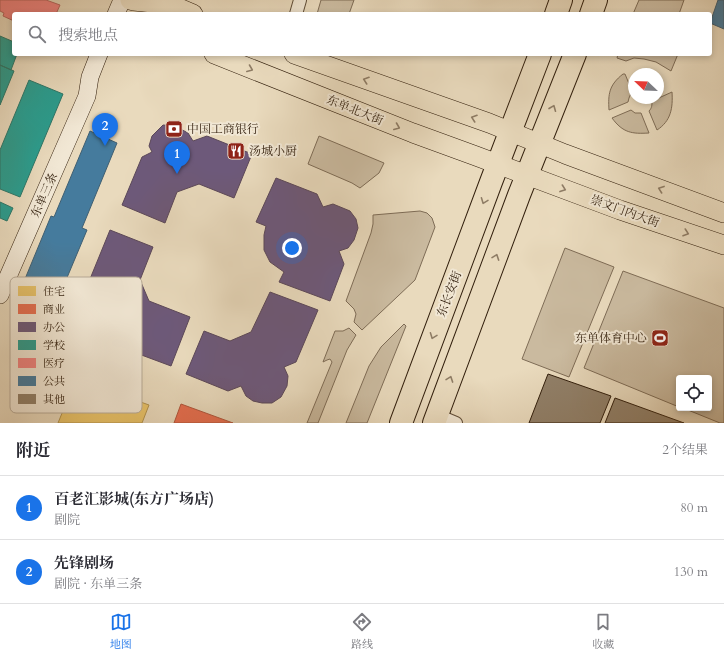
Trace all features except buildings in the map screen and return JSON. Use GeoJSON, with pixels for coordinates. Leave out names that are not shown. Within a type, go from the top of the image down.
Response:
{"type":"FeatureCollection","features":[{"type":"Feature","properties":{"kind":"highway"},"geometry":{"type":"LineString","coordinates":[[557,12],[561,0]]}},
{"type":"Feature","properties":{"kind":"highway"},"geometry":{"type":"LineString","coordinates":[[592,12],[596,0]]}},
{"type":"Feature","properties":{"kind":"highway","name":"东长安街"},"geometry":{"type":"LineString","coordinates":[[401,423],[539,56]]}},
{"type":"Feature","properties":{"kind":"highway"},"geometry":{"type":"LineString","coordinates":[[442,420],[527,175],[574,56]]}},
{"type":"Feature","properties":{"kind":"main road"},"geometry":{"type":"LineString","coordinates":[[133,5],[172,5],[188,12]]}},
{"type":"Feature","properties":{"kind":"main road","name":"东单北大街"},"geometry":{"type":"LineString","coordinates":[[219,56],[413,133],[527,175]]}},
{"type":"Feature","properties":{"kind":"main road"},"geometry":{"type":"LineString","coordinates":[[300,56],[489,123],[564,154],[724,212]]}},
{"type":"Feature","properties":{"kind":"main road","name":"崇文门内大街"},"geometry":{"type":"LineString","coordinates":[[527,175],[724,245]]}},
{"type":"Feature","properties":{"kind":"street"},"geometry":{"type":"LineString","coordinates":[[297,12],[300,0]]}},
{"type":"Feature","properties":{"kind":"street"},"geometry":{"type":"LineString","coordinates":[[120,12],[133,5]]}},
{"type":"Feature","properties":{"kind":"street","name":"东单三条"},"geometry":{"type":"LineString","coordinates":[[88,96],[90,76],[99,56]]}},
{"type":"Feature","properties":{"kind":"street","name":"东单三条"},"geometry":{"type":"LineString","coordinates":[[0,295],[88,96],[100,81],[110,56]]}},
{"type":"Feature","properties":{"kind":"shaded area"},"geometry":{"type":"Polygon","coordinates":[[[321,0],[354,0],[350,12],[318,12],[321,0]]]}},
{"type":"Feature","properties":{"kind":"shaded area"},"geometry":{"type":"Polygon","coordinates":[[[639,0],[684,0],[680,12],[634,12],[639,0]]]}},
{"type":"Feature","properties":{"kind":"shaded area"},"geometry":{"type":"Polygon","coordinates":[[[618,56],[677,56],[671,71],[656,62],[644,59],[634,58],[626,61],[617,58],[618,56]]]}},
{"type":"Feature","properties":{"kind":"shaded area"},"geometry":{"type":"Polygon","coordinates":[[[625,74],[628,81],[628,102],[609,110],[610,90],[618,78],[625,74]]]}},
{"type":"Feature","properties":{"kind":"shaded area"},"geometry":{"type":"Polygon","coordinates":[[[672,92],[670,114],[665,123],[657,130],[649,111],[652,104],[664,104],[664,96],[672,92]]]}},
{"type":"Feature","properties":{"kind":"shaded area"},"geometry":{"type":"Polygon","coordinates":[[[631,110],[635,113],[641,113],[649,133],[628,132],[620,127],[612,118],[631,110]]]}},
{"type":"Feature","properties":{"kind":"shaded area"},"geometry":{"type":"Polygon","coordinates":[[[319,136],[384,163],[379,173],[360,188],[308,164],[319,136]]]}},
{"type":"Feature","properties":{"kind":"shaded area"},"geometry":{"type":"Polygon","coordinates":[[[420,211],[427,213],[432,218],[435,227],[415,280],[362,330],[354,322],[356,314],[354,309],[346,301],[371,233],[373,215],[420,211]]]}},
{"type":"Feature","properties":{"kind":"shaded area"},"geometry":{"type":"Polygon","coordinates":[[[565,248],[614,267],[569,377],[522,359],[565,248]]]}},
{"type":"Feature","properties":{"kind":"shaded area","name":"东单体育中心"},"geometry":{"type":"Polygon","coordinates":[[[623,271],[724,308],[724,423],[720,423],[690,411],[712,411],[712,375],[676,375],[676,406],[584,368],[623,271]]]}},
{"type":"Feature","properties":{"kind":"shaded area"},"geometry":{"type":"Polygon","coordinates":[[[404,324],[406,326],[367,423],[346,423],[369,366],[381,347],[404,324]]]}},
{"type":"Feature","properties":{"kind":"shaded area"},"geometry":{"type":"Polygon","coordinates":[[[349,328],[356,335],[347,350],[318,423],[307,423],[332,362],[330,359],[323,362],[335,331],[343,331],[349,328]]]}},
{"type":"Feature","properties":{"kind":"place","name":"中国工商银行"},"geometry":{"type":"Point","coordinates":[174,129]}},
{"type":"Feature","properties":{"kind":"place","name":"先锋剧场"},"geometry":{"type":"Point","coordinates":[105,146]}},
{"type":"Feature","properties":{"kind":"place","name":"汤城小厨"},"geometry":{"type":"Point","coordinates":[236,151]}},
{"type":"Feature","properties":{"kind":"place","name":"百老汇影城(东方广场店)"},"geometry":{"type":"Point","coordinates":[177,174]}},
{"type":"Feature","properties":{"kind":"place","name":"东单体育中心"},"geometry":{"type":"Point","coordinates":[660,338]}}]}
